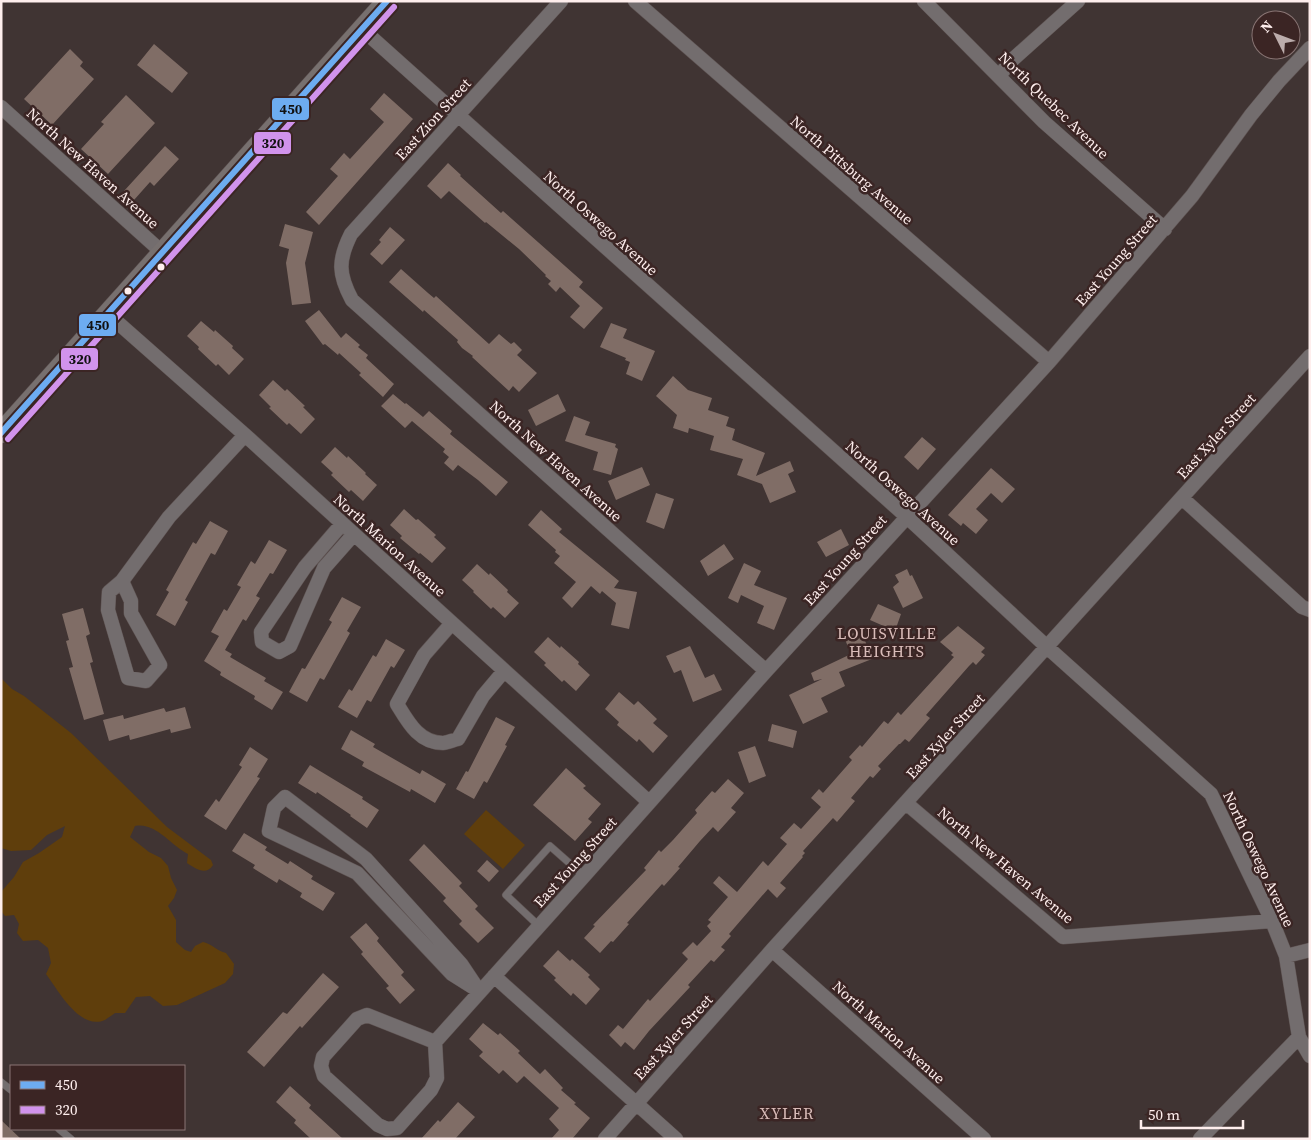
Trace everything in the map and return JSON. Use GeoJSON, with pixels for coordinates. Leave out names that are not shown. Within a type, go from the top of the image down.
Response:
{"type":"FeatureCollection","features":[{"type":"Feature","properties":{"kind":"main road"},"geometry":{"type":"LineString","coordinates":[[1,432],[387,1]]}},
{"type":"Feature","properties":{"kind":"street","name":"East Zion Street"},"geometry":{"type":"LineString","coordinates":[[340,265],[342,251],[351,234],[561,1]]}},
{"type":"Feature","properties":{"kind":"street","name":"North Pittsburg Avenue"},"geometry":{"type":"LineString","coordinates":[[635,1],[1049,362]]}},
{"type":"Feature","properties":{"kind":"street","name":"North Quebec Avenue"},"geometry":{"type":"LineString","coordinates":[[924,1],[1044,122],[1165,228]]}},
{"type":"Feature","properties":{"kind":"street"},"geometry":{"type":"LineString","coordinates":[[999,76],[1011,61],[1078,1]]}},
{"type":"Feature","properties":{"kind":"street","name":"North Oswego Avenue"},"geometry":{"type":"LineString","coordinates":[[362,29],[907,517],[1046,647],[1211,794],[1272,921],[1286,956],[1299,1037],[1310,1056]]}},
{"type":"Feature","properties":{"kind":"street","name":"East Young Street"},"geometry":{"type":"LineString","coordinates":[[435,1042],[766,671],[1049,362],[1192,196],[1251,114],[1310,48]]}},
{"type":"Feature","properties":{"kind":"street","name":"North New Haven Avenue"},"geometry":{"type":"LineString","coordinates":[[1,107],[163,253]]}},
{"type":"Feature","properties":{"kind":"street","name":"North New Haven Avenue"},"geometry":{"type":"LineString","coordinates":[[340,265],[344,284],[352,300],[766,671]]}},
{"type":"Feature","properties":{"kind":"street","name":"North Marion Avenue"},"geometry":{"type":"LineString","coordinates":[[108,314],[649,802]]}},
{"type":"Feature","properties":{"kind":"street","name":"East Xyler Street"},"geometry":{"type":"LineString","coordinates":[[604,1139],[772,950],[1310,356]]}},
{"type":"Feature","properties":{"kind":"street"},"geometry":{"type":"LineString","coordinates":[[122,581],[131,601],[131,613],[160,665],[146,681],[128,678],[108,610],[109,592],[122,581],[169,517],[245,436]]}},
{"type":"Feature","properties":{"kind":"street"},"geometry":{"type":"LineString","coordinates":[[1182,498],[1306,609]]}},
{"type":"Feature","properties":{"kind":"street"},"geometry":{"type":"LineString","coordinates":[[342,524],[300,575],[261,632],[262,642],[279,652],[290,646],[324,568],[354,534]]}},
{"type":"Feature","properties":{"kind":"street"},"geometry":{"type":"LineString","coordinates":[[452,623],[424,655],[398,704],[413,730],[425,738],[443,743],[458,739],[483,696],[504,671]]}},
{"type":"Feature","properties":{"kind":"street"},"geometry":{"type":"LineString","coordinates":[[285,797],[366,859],[462,964],[479,991],[452,974],[357,873],[269,831],[274,808],[285,797]]}},
{"type":"Feature","properties":{"kind":"street","name":"North New Haven Avenue"},"geometry":{"type":"LineString","coordinates":[[906,803],[1063,937],[1272,921]]}},
{"type":"Feature","properties":{"kind":"street","name":"North Marion Avenue"},"geometry":{"type":"LineString","coordinates":[[772,950],[984,1139]]}},
{"type":"Feature","properties":{"kind":"street"},"geometry":{"type":"LineString","coordinates":[[1286,956],[1310,950]]}},
{"type":"Feature","properties":{"kind":"street"},"geometry":{"type":"LineString","coordinates":[[494,976],[676,1139]]}},
{"type":"Feature","properties":{"kind":"street"},"geometry":{"type":"LineString","coordinates":[[367,1015],[435,1042],[436,1078],[431,1090],[397,1128],[387,1129],[378,1125],[324,1076],[321,1066],[323,1057],[357,1019],[367,1015]]}},
{"type":"Feature","properties":{"kind":"street"},"geometry":{"type":"LineString","coordinates":[[1200,1139],[1299,1037]]}},
{"type":"Feature","properties":{"kind":"lane"},"geometry":{"type":"LineString","coordinates":[[539,926],[506,895],[550,846],[584,876]]}},
{"type":"Feature","properties":{"kind":"lane"},"geometry":{"type":"LineString","coordinates":[[60,1130],[71,1139]]}},
{"type":"Feature","properties":{"kind":"shaded area"},"geometry":{"type":"Polygon","coordinates":[[[1,678],[12,689],[24,696],[71,733],[167,827],[211,860],[213,865],[207,870],[204,871],[194,867],[187,863],[188,854],[150,827],[135,826],[130,837],[149,852],[161,858],[168,866],[177,890],[168,906],[176,920],[176,942],[185,950],[191,952],[195,946],[203,942],[226,953],[234,964],[233,974],[225,983],[177,1005],[163,1006],[150,996],[136,997],[125,1013],[115,1013],[105,1020],[96,1022],[87,1020],[63,998],[46,974],[51,963],[48,948],[38,940],[23,941],[17,933],[19,924],[14,915],[5,916],[1,911],[1,892],[14,877],[23,862],[62,837],[65,826],[47,835],[31,850],[11,851],[1,848],[1,678]]]}},
{"type":"Feature","properties":{"kind":"shaded area"},"geometry":{"type":"Polygon","coordinates":[[[486,810],[525,845],[503,869],[464,834],[486,810]]]}},
{"type":"Feature","properties":{"kind":"building"},"geometry":{"type":"Polygon","coordinates":[[[154,44],[188,73],[172,93],[137,65],[154,44]]]}},
{"type":"Feature","properties":{"kind":"building"},"geometry":{"type":"Polygon","coordinates":[[[70,49],[83,62],[80,66],[94,79],[52,125],[24,99],[70,49]]]}},
{"type":"Feature","properties":{"kind":"building"},"geometry":{"type":"Polygon","coordinates":[[[384,93],[413,119],[319,225],[306,212],[338,176],[330,169],[344,153],[350,159],[384,122],[370,109],[384,93]]]}},
{"type":"Feature","properties":{"kind":"building"},"geometry":{"type":"Polygon","coordinates":[[[126,95],[155,123],[108,174],[81,149],[104,124],[101,122],[126,95]]]}},
{"type":"Feature","properties":{"kind":"building"},"geometry":{"type":"Polygon","coordinates":[[[165,146],[179,159],[154,186],[150,182],[134,200],[124,191],[165,146]]]}},
{"type":"Feature","properties":{"kind":"building"},"geometry":{"type":"Polygon","coordinates":[[[448,163],[501,213],[503,211],[583,282],[579,287],[603,308],[584,329],[570,317],[580,306],[560,287],[556,292],[548,284],[551,281],[546,275],[519,249],[485,223],[449,191],[441,199],[427,186],[448,163]]]}},
{"type":"Feature","properties":{"kind":"building"},"geometry":{"type":"Polygon","coordinates":[[[285,224],[313,232],[305,263],[311,303],[292,305],[286,263],[289,249],[279,246],[285,224]]]}},
{"type":"Feature","properties":{"kind":"building"},"geometry":{"type":"Polygon","coordinates":[[[390,227],[405,240],[382,265],[370,254],[381,242],[379,240],[390,227]]]}},
{"type":"Feature","properties":{"kind":"building"},"geometry":{"type":"Polygon","coordinates":[[[401,269],[434,298],[436,296],[489,344],[499,334],[511,344],[514,342],[522,350],[517,355],[537,373],[519,392],[513,386],[509,391],[473,356],[462,348],[457,342],[458,340],[389,282],[401,269]]]}},
{"type":"Feature","properties":{"kind":"building"},"geometry":{"type":"Polygon","coordinates":[[[319,310],[341,338],[346,333],[360,345],[358,347],[368,355],[366,358],[394,384],[383,397],[339,353],[338,355],[325,344],[323,345],[305,321],[319,310]]]}},
{"type":"Feature","properties":{"kind":"building"},"geometry":{"type":"Polygon","coordinates":[[[201,321],[214,332],[215,330],[244,359],[229,375],[218,364],[216,366],[187,336],[201,321]]]}},
{"type":"Feature","properties":{"kind":"building"},"geometry":{"type":"Polygon","coordinates":[[[611,323],[627,329],[623,338],[655,351],[642,381],[626,374],[630,362],[625,360],[626,358],[600,347],[611,323]]]}},
{"type":"Feature","properties":{"kind":"building"},"geometry":{"type":"Polygon","coordinates":[[[673,376],[688,390],[712,398],[708,410],[729,417],[726,426],[735,429],[732,440],[765,453],[756,476],[790,461],[794,471],[788,474],[796,492],[770,503],[762,484],[737,475],[743,459],[710,450],[714,436],[689,428],[688,433],[673,428],[677,415],[656,396],[673,376]]]}},
{"type":"Feature","properties":{"kind":"building"},"geometry":{"type":"Polygon","coordinates":[[[273,380],[285,391],[287,389],[305,406],[303,407],[315,419],[301,434],[289,423],[287,425],[269,408],[271,407],[259,395],[273,380]]]}},
{"type":"Feature","properties":{"kind":"building"},"geometry":{"type":"Polygon","coordinates":[[[393,394],[423,417],[429,411],[452,431],[450,434],[508,482],[496,496],[458,465],[453,471],[444,463],[449,457],[443,452],[445,449],[412,421],[405,428],[381,406],[393,394]]]}},
{"type":"Feature","properties":{"kind":"building"},"geometry":{"type":"Polygon","coordinates":[[[558,394],[566,411],[536,426],[528,410],[558,394]]]}},
{"type":"Feature","properties":{"kind":"building"},"geometry":{"type":"Polygon","coordinates":[[[574,416],[590,422],[585,435],[616,444],[615,447],[618,449],[611,475],[593,470],[598,452],[565,441],[574,416]]]}},
{"type":"Feature","properties":{"kind":"building"},"geometry":{"type":"Polygon","coordinates":[[[922,437],[936,449],[918,470],[904,457],[922,437]]]}},
{"type":"Feature","properties":{"kind":"building"},"geometry":{"type":"Polygon","coordinates":[[[335,447],[347,458],[348,456],[377,485],[363,501],[351,490],[349,492],[331,475],[333,473],[321,462],[335,447]]]}},
{"type":"Feature","properties":{"kind":"building"},"geometry":{"type":"Polygon","coordinates":[[[642,467],[650,485],[616,500],[608,481],[642,467]]]}},
{"type":"Feature","properties":{"kind":"building"},"geometry":{"type":"Polygon","coordinates":[[[991,468],[1015,489],[1002,503],[991,493],[976,509],[988,520],[976,534],[963,523],[961,526],[948,515],[991,468]]]}},
{"type":"Feature","properties":{"kind":"building"},"geometry":{"type":"Polygon","coordinates":[[[656,493],[674,499],[664,529],[646,522],[656,493]]]}},
{"type":"Feature","properties":{"kind":"building"},"geometry":{"type":"Polygon","coordinates":[[[404,509],[436,535],[434,537],[446,548],[432,563],[400,538],[402,536],[390,525],[404,509]]]}},
{"type":"Feature","properties":{"kind":"building"},"geometry":{"type":"Polygon","coordinates":[[[541,510],[562,529],[559,532],[619,581],[614,588],[637,592],[629,629],[611,625],[616,603],[602,591],[600,594],[591,586],[572,608],[562,598],[576,582],[554,563],[560,556],[555,552],[556,550],[528,525],[541,510]]]}},
{"type":"Feature","properties":{"kind":"building"},"geometry":{"type":"Polygon","coordinates":[[[210,521],[228,531],[215,555],[211,553],[185,600],[188,602],[175,626],[156,615],[169,592],[166,590],[193,542],[196,544],[210,521]]]}},
{"type":"Feature","properties":{"kind":"building"},"geometry":{"type":"Polygon","coordinates":[[[841,529],[849,545],[826,557],[817,542],[841,529]]]}},
{"type":"Feature","properties":{"kind":"building"},"geometry":{"type":"Polygon","coordinates":[[[269,540],[287,550],[273,574],[270,573],[256,596],[260,598],[246,621],[243,619],[225,650],[232,654],[230,657],[266,678],[264,681],[283,692],[272,710],[254,699],[255,696],[220,675],[221,672],[204,661],[219,636],[211,632],[224,609],[227,611],[241,587],[237,585],[251,561],[255,564],[269,540]]]}},
{"type":"Feature","properties":{"kind":"building"},"geometry":{"type":"Polygon","coordinates":[[[724,544],[734,559],[708,576],[700,561],[724,544]]]}},
{"type":"Feature","properties":{"kind":"building"},"geometry":{"type":"Polygon","coordinates":[[[744,563],[761,571],[754,585],[787,598],[774,630],[757,623],[764,606],[741,595],[738,603],[728,598],[744,563]]]}},
{"type":"Feature","properties":{"kind":"building"},"geometry":{"type":"Polygon","coordinates":[[[477,564],[489,575],[490,573],[519,603],[505,618],[493,607],[491,609],[462,580],[477,564]]]}},
{"type":"Feature","properties":{"kind":"building"},"geometry":{"type":"Polygon","coordinates":[[[907,569],[923,598],[903,608],[893,587],[899,582],[895,575],[907,569]]]}},
{"type":"Feature","properties":{"kind":"building"},"geometry":{"type":"Polygon","coordinates":[[[342,597],[361,607],[347,631],[350,633],[324,680],[320,678],[307,702],[289,692],[302,668],[305,669],[332,622],[329,620],[342,597]]]}},
{"type":"Feature","properties":{"kind":"building"},"geometry":{"type":"Polygon","coordinates":[[[878,604],[901,614],[895,631],[870,620],[878,604]]]}},
{"type":"Feature","properties":{"kind":"building"},"geometry":{"type":"Polygon","coordinates":[[[83,608],[90,634],[86,636],[93,662],[90,663],[104,714],[84,720],[69,668],[73,667],[66,641],[69,640],[62,614],[83,608]]]}},
{"type":"Feature","properties":{"kind":"building"},"geometry":{"type":"Polygon","coordinates":[[[958,626],[985,648],[981,652],[985,655],[976,665],[973,662],[969,666],[926,715],[930,718],[909,742],[905,739],[878,766],[881,769],[873,778],[870,776],[851,798],[855,801],[837,822],[833,818],[803,851],[805,853],[803,857],[780,883],[786,888],[777,898],[768,889],[729,934],[731,936],[721,947],[725,950],[714,962],[711,960],[688,985],[690,987],[634,1050],[625,1042],[621,1047],[609,1035],[618,1025],[623,1029],[648,999],[650,1001],[688,959],[682,953],[693,942],[697,946],[711,931],[707,926],[711,922],[708,920],[728,897],[713,883],[719,876],[737,892],[763,861],[768,866],[787,844],[780,838],[794,823],[801,829],[821,807],[811,798],[819,789],[823,793],[852,760],[849,757],[860,745],[862,747],[884,721],[888,724],[898,712],[901,715],[954,657],[951,655],[953,653],[940,642],[958,626]]]}},
{"type":"Feature","properties":{"kind":"building"},"geometry":{"type":"Polygon","coordinates":[[[861,630],[872,659],[839,672],[845,686],[821,698],[828,712],[803,724],[789,695],[822,679],[814,681],[811,673],[851,654],[844,637],[861,630]]]}},
{"type":"Feature","properties":{"kind":"building"},"geometry":{"type":"Polygon","coordinates":[[[548,637],[579,662],[578,664],[590,675],[576,691],[564,680],[562,682],[544,665],[546,663],[534,652],[548,637]]]}},
{"type":"Feature","properties":{"kind":"building"},"geometry":{"type":"Polygon","coordinates":[[[386,639],[405,650],[394,668],[391,666],[371,702],[367,700],[357,718],[338,707],[349,689],[352,691],[373,655],[376,657],[386,639]]]}},
{"type":"Feature","properties":{"kind":"building"},"geometry":{"type":"Polygon","coordinates":[[[690,646],[705,678],[714,674],[722,690],[693,702],[681,670],[674,673],[666,656],[690,646]]]}},
{"type":"Feature","properties":{"kind":"building"},"geometry":{"type":"Polygon","coordinates":[[[619,692],[634,705],[638,701],[657,719],[653,723],[668,736],[653,753],[639,739],[637,742],[617,725],[619,722],[605,709],[619,692]]]}},
{"type":"Feature","properties":{"kind":"building"},"geometry":{"type":"Polygon","coordinates":[[[185,707],[191,728],[171,733],[170,729],[130,740],[129,735],[109,741],[103,720],[123,715],[124,719],[164,708],[166,712],[185,707]]]}},
{"type":"Feature","properties":{"kind":"building"},"geometry":{"type":"Polygon","coordinates":[[[496,717],[515,727],[487,783],[484,781],[474,799],[456,789],[466,771],[468,772],[496,717]]]}},
{"type":"Feature","properties":{"kind":"building"},"geometry":{"type":"Polygon","coordinates":[[[772,724],[797,731],[793,748],[768,741],[772,724]]]}},
{"type":"Feature","properties":{"kind":"building"},"geometry":{"type":"Polygon","coordinates":[[[351,730],[375,744],[373,747],[420,774],[422,770],[446,784],[435,803],[411,789],[410,792],[362,766],[364,762],[341,749],[351,730]]]}},
{"type":"Feature","properties":{"kind":"building"},"geometry":{"type":"Polygon","coordinates":[[[755,746],[766,776],[749,783],[738,752],[755,746]]]}},
{"type":"Feature","properties":{"kind":"building"},"geometry":{"type":"Polygon","coordinates":[[[250,747],[268,759],[257,777],[260,778],[226,830],[204,816],[216,799],[219,802],[242,767],[239,765],[250,747]]]}},
{"type":"Feature","properties":{"kind":"building"},"geometry":{"type":"Polygon","coordinates":[[[310,765],[363,797],[362,799],[379,810],[367,828],[317,792],[316,794],[298,783],[310,765]]]}},
{"type":"Feature","properties":{"kind":"building"},"geometry":{"type":"Polygon","coordinates":[[[566,768],[586,786],[583,788],[601,804],[588,819],[592,822],[575,841],[533,805],[566,768]]]}},
{"type":"Feature","properties":{"kind":"building"},"geometry":{"type":"Polygon","coordinates":[[[728,779],[744,793],[731,808],[736,812],[718,832],[713,827],[664,886],[662,884],[627,923],[629,924],[613,942],[611,941],[600,953],[584,938],[595,926],[593,925],[646,870],[644,868],[659,850],[661,852],[697,813],[695,810],[712,791],[715,793],[728,779]]]}},
{"type":"Feature","properties":{"kind":"building"},"geometry":{"type":"Polygon","coordinates":[[[244,833],[267,847],[265,850],[288,864],[290,861],[313,876],[311,879],[335,893],[323,911],[300,897],[302,893],[279,879],[277,883],[253,868],[255,865],[232,851],[244,833]]]}},
{"type":"Feature","properties":{"kind":"building"},"geometry":{"type":"Polygon","coordinates":[[[424,844],[462,883],[459,886],[478,906],[475,909],[494,928],[478,943],[459,924],[462,921],[443,901],[446,898],[409,860],[424,844]]]}},
{"type":"Feature","properties":{"kind":"building"},"geometry":{"type":"Polygon","coordinates":[[[487,860],[499,871],[489,882],[477,871],[487,860]]]}},
{"type":"Feature","properties":{"kind":"building"},"geometry":{"type":"Polygon","coordinates":[[[366,923],[379,938],[377,941],[404,972],[401,975],[415,990],[400,1004],[386,988],[389,986],[361,954],[363,952],[350,937],[366,923]]]}},
{"type":"Feature","properties":{"kind":"building"},"geometry":{"type":"Polygon","coordinates":[[[558,950],[570,961],[572,959],[590,975],[588,977],[600,989],[586,1005],[573,993],[571,996],[554,980],[556,978],[543,966],[558,950]]]}},
{"type":"Feature","properties":{"kind":"building"},"geometry":{"type":"Polygon","coordinates":[[[323,973],[339,987],[302,1028],[300,1026],[264,1067],[247,1052],[283,1012],[287,1014],[323,973]]]}},
{"type":"Feature","properties":{"kind":"building"},"geometry":{"type":"Polygon","coordinates":[[[483,1023],[498,1035],[500,1033],[520,1051],[518,1053],[540,1074],[545,1069],[563,1088],[561,1090],[590,1118],[572,1139],[551,1139],[559,1130],[549,1119],[559,1108],[524,1076],[517,1083],[503,1070],[499,1074],[479,1056],[483,1052],[469,1039],[483,1023]]]}},
{"type":"Feature","properties":{"kind":"building"},"geometry":{"type":"Polygon","coordinates":[[[290,1086],[311,1105],[309,1108],[343,1139],[311,1139],[294,1123],[296,1120],[276,1102],[290,1086]]]}},
{"type":"Feature","properties":{"kind":"building"},"geometry":{"type":"Polygon","coordinates":[[[458,1102],[475,1117],[455,1139],[421,1139],[438,1120],[440,1122],[458,1102]]]}},
{"type":"Feature","properties":{"kind":"building"},"geometry":{"type":"Polygon","coordinates":[[[1,1120],[21,1139],[1,1139],[1,1120]]]}},
{"type":"Feature","properties":{"kind":"transit line","name":"450"},"geometry":{"type":"LineString","coordinates":[[1,433],[387,1]]}},
{"type":"Feature","properties":{"kind":"transit line","name":"320"},"geometry":{"type":"LineString","coordinates":[[8,439],[394,7]]}},
{"type":"Feature","properties":{"kind":"district","name":"LOUISVILLE HEIGHTS"},"geometry":{"type":"Point","coordinates":[887,642]}},
{"type":"Feature","properties":{"kind":"district","name":"XYLER"},"geometry":{"type":"Point","coordinates":[787,1113]}}]}
